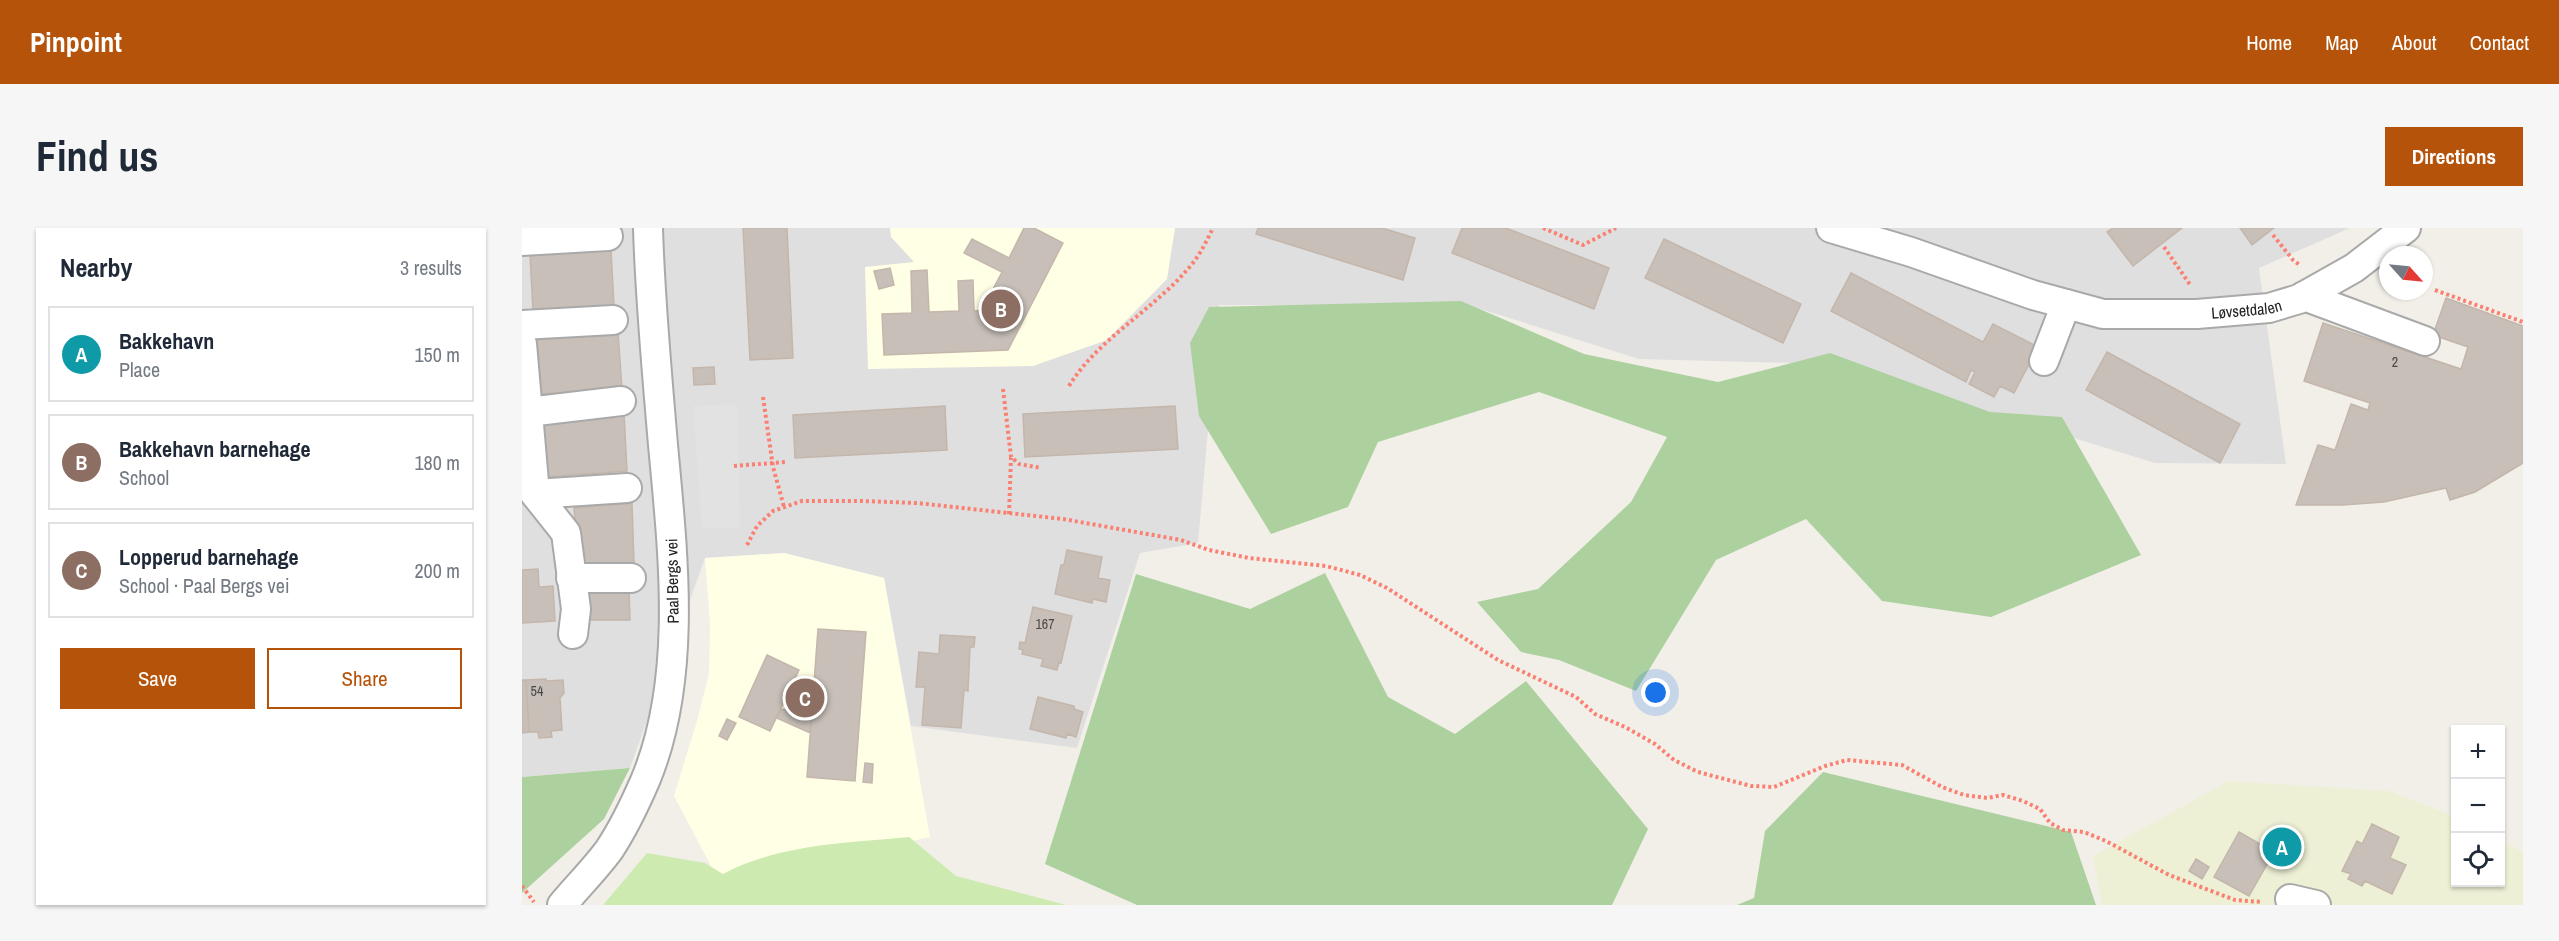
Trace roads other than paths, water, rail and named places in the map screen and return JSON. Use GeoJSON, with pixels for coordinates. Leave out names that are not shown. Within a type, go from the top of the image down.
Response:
{"type":"FeatureCollection","features":[{"type":"Feature","properties":{"kind":"street","name":"Paal Bergs vei"},"geometry":{"type":"LineString","coordinates":[[562,905],[609,849],[632,810],[646,779],[669,698],[673,661],[672,547],[659,400],[648,228]]}},
{"type":"Feature","properties":{"kind":"street","name":"Løvsetdalen"},"geometry":{"type":"LineString","coordinates":[[1831,228],[1880,241],[2033,295],[2103,314],[2197,314],[2269,308],[2304,296],[2354,268],[2406,228]]}},
{"type":"Feature","properties":{"kind":"street"},"geometry":{"type":"LineString","coordinates":[[522,241],[608,236]]}},
{"type":"Feature","properties":{"kind":"street"},"geometry":{"type":"LineString","coordinates":[[2304,296],[2425,341]]}},
{"type":"Feature","properties":{"kind":"street"},"geometry":{"type":"LineString","coordinates":[[2044,362],[2066,304]]}},
{"type":"Feature","properties":{"kind":"street"},"geometry":{"type":"LineString","coordinates":[[522,325],[613,320]]}},
{"type":"Feature","properties":{"kind":"street"},"geometry":{"type":"LineString","coordinates":[[522,344],[535,494],[566,533],[576,609],[573,634]]}},
{"type":"Feature","properties":{"kind":"street"},"geometry":{"type":"LineString","coordinates":[[528,412],[621,401]]}},
{"type":"Feature","properties":{"kind":"street"},"geometry":{"type":"LineString","coordinates":[[535,494],[627,488]]}},
{"type":"Feature","properties":{"kind":"street"},"geometry":{"type":"LineString","coordinates":[[571,578],[631,578]]}},
{"type":"Feature","properties":{"kind":"place","name":"Bakkehavn barnehage"},"geometry":{"type":"Point","coordinates":[1001,309]}},
{"type":"Feature","properties":{"kind":"place","name":"Lopperud barnehage"},"geometry":{"type":"Point","coordinates":[805,698]}},
{"type":"Feature","properties":{"kind":"place","name":"Bakkehavn"},"geometry":{"type":"Point","coordinates":[2282,847]}}]}
